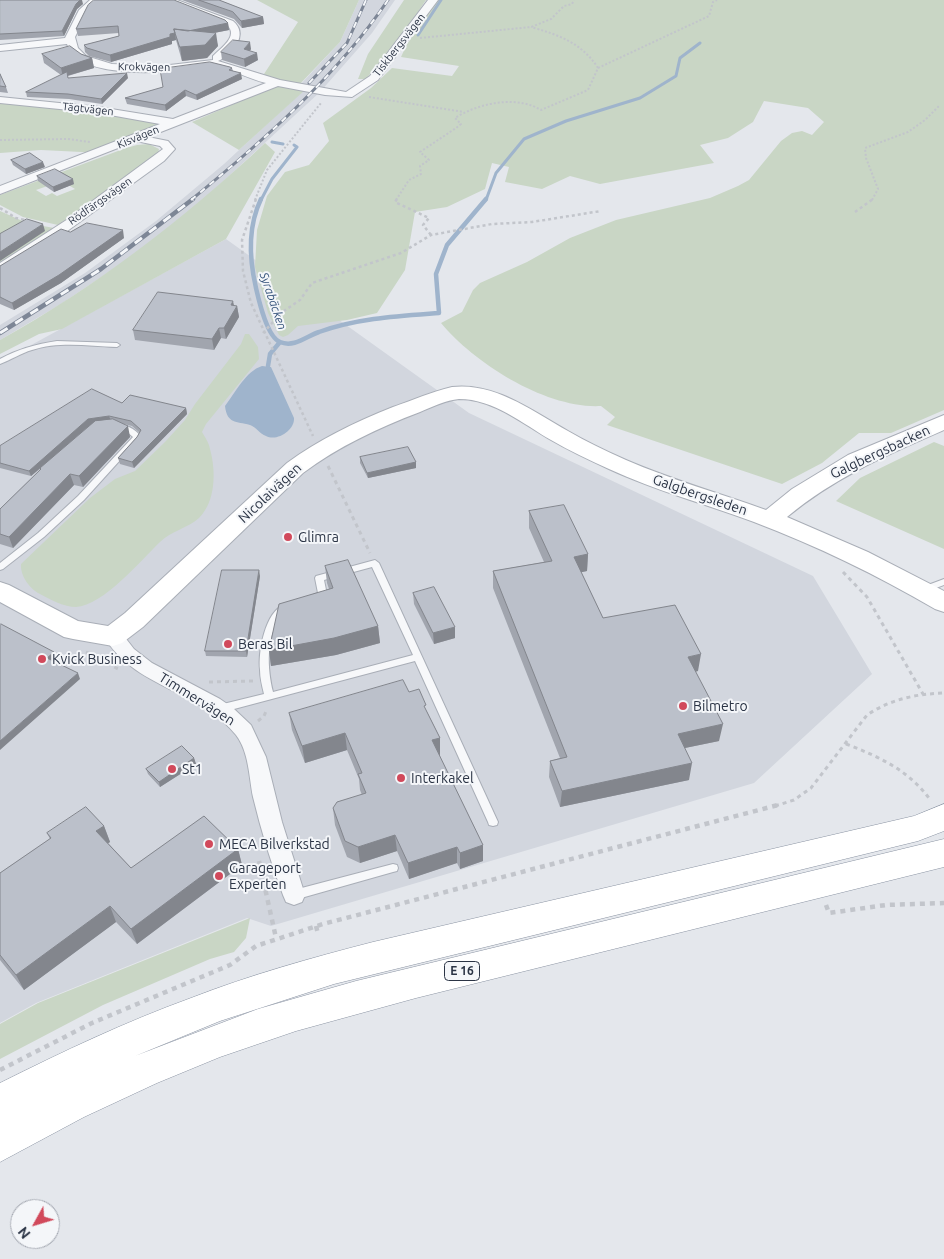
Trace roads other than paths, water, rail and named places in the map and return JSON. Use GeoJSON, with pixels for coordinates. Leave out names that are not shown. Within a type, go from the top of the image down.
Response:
{"type":"FeatureCollection","features":[{"type":"Feature","properties":{"kind":"highway","name":"E 16"},"geometry":{"type":"LineString","coordinates":[[0,1103],[73,1065],[147,1032],[220,1004],[292,980],[431,944],[918,828],[939,810]]}},
{"type":"Feature","properties":{"kind":"highway","name":"E 16"},"geometry":{"type":"LineString","coordinates":[[0,1143],[83,1099],[156,1065],[228,1037],[298,1014],[397,986],[944,853]]}},
{"type":"Feature","properties":{"kind":"street"},"geometry":{"type":"LineString","coordinates":[[0,48],[70,41],[71,32],[81,14],[96,0]]}},
{"type":"Feature","properties":{"kind":"street"},"geometry":{"type":"LineString","coordinates":[[168,0],[232,23],[235,27],[236,37],[211,63]]}},
{"type":"Feature","properties":{"kind":"street","name":"Tiskbergsvägen"},"geometry":{"type":"LineString","coordinates":[[276,83],[348,95],[374,78],[433,0]]}},
{"type":"Feature","properties":{"kind":"street","name":"Krokvägen"},"geometry":{"type":"LineString","coordinates":[[70,41],[73,50],[82,57],[104,66],[156,69],[211,63],[276,83]]}},
{"type":"Feature","properties":{"kind":"street","name":"Kisvägen"},"geometry":{"type":"LineString","coordinates":[[0,190],[276,83]]}},
{"type":"Feature","properties":{"kind":"street","name":"Tägtvägen"},"geometry":{"type":"LineString","coordinates":[[0,100],[99,110],[175,123]]}},
{"type":"Feature","properties":{"kind":"street","name":"Rödfärgsvägen"},"geometry":{"type":"LineString","coordinates":[[0,269],[61,228],[162,156],[169,149],[164,143],[138,138]]}},
{"type":"Feature","properties":{"kind":"street","name":"Nicolaivägen"},"geometry":{"type":"LineString","coordinates":[[113,636],[134,620],[295,468],[319,450],[357,429],[432,400],[455,394]]}},
{"type":"Feature","properties":{"kind":"street","name":"Galgbergsleden"},"geometry":{"type":"LineString","coordinates":[[455,394],[481,394],[504,403],[546,430],[625,469],[695,495],[770,519],[871,563],[944,603]]}},
{"type":"Feature","properties":{"kind":"street","name":"Galgbergsbacken"},"geometry":{"type":"LineString","coordinates":[[770,519],[800,494],[856,460],[944,422]]}},
{"type":"Feature","properties":{"kind":"street"},"geometry":{"type":"LineString","coordinates":[[0,591],[34,611],[73,630],[113,636]]}},
{"type":"Feature","properties":{"kind":"street","name":"Timmervägen"},"geometry":{"type":"LineString","coordinates":[[113,636],[133,660],[218,709],[236,722],[246,733],[252,747],[282,862],[294,895]]}},
{"type":"Feature","properties":{"kind":"lane"},"geometry":{"type":"LineString","coordinates":[[0,362],[33,346],[48,343],[117,346]]}},
{"type":"Feature","properties":{"kind":"lane"},"geometry":{"type":"LineString","coordinates":[[0,567],[41,535],[81,498],[137,437],[135,433],[126,428],[111,426]]}},
{"type":"Feature","properties":{"kind":"lane"},"geometry":{"type":"LineString","coordinates":[[306,600],[323,595],[319,578],[375,563],[493,822]]}},
{"type":"Feature","properties":{"kind":"lane"},"geometry":{"type":"LineString","coordinates":[[922,590],[944,582]]}},
{"type":"Feature","properties":{"kind":"lane"},"geometry":{"type":"LineString","coordinates":[[268,696],[264,667],[272,622],[280,609],[289,606]]}},
{"type":"Feature","properties":{"kind":"lane"},"geometry":{"type":"LineString","coordinates":[[218,709],[419,658]]}},
{"type":"Feature","properties":{"kind":"lane"},"geometry":{"type":"LineString","coordinates":[[294,895],[393,868]]}},
{"type":"Feature","properties":{"kind":"water"},"geometry":{"type":"Polygon","coordinates":[[[262,366],[271,367],[294,418],[292,427],[280,436],[270,437],[264,435],[250,425],[233,421],[226,412],[225,406],[246,377],[262,366]]]}},
{"type":"Feature","properties":{"kind":"waterway"},"geometry":{"type":"LineString","coordinates":[[418,35],[441,0]]}},
{"type":"Feature","properties":{"kind":"waterway"},"geometry":{"type":"LineString","coordinates":[[486,200],[496,173],[524,139],[566,121],[640,98],[676,76],[680,58],[700,43]]}},
{"type":"Feature","properties":{"kind":"waterway"},"geometry":{"type":"LineString","coordinates":[[272,142],[283,144]]}},
{"type":"Feature","properties":{"kind":"waterway","name":"Syrabäcken"},"geometry":{"type":"LineString","coordinates":[[261,200],[272,179],[297,147],[294,145]]}},
{"type":"Feature","properties":{"kind":"waterway","name":"Syrabäcken"},"geometry":{"type":"LineString","coordinates":[[261,199],[254,220],[251,242],[254,277],[267,326],[275,339],[280,342]]}},
{"type":"Feature","properties":{"kind":"waterway","name":"Syrabäcken"},"geometry":{"type":"LineString","coordinates":[[280,342],[295,343],[334,327],[379,318],[439,313],[436,274],[447,245],[486,199]]}},
{"type":"Feature","properties":{"kind":"waterway"},"geometry":{"type":"LineString","coordinates":[[268,366],[270,354],[280,342]]}},
{"type":"Feature","properties":{"kind":"railway"},"geometry":{"type":"LineString","coordinates":[[309,83],[347,43],[366,0]]}},
{"type":"Feature","properties":{"kind":"railway"},"geometry":{"type":"LineString","coordinates":[[191,200],[245,155],[322,82],[368,28],[388,0]]}},
{"type":"Feature","properties":{"kind":"railway"},"geometry":{"type":"LineString","coordinates":[[0,333],[101,269],[193,199]]}},
{"type":"Feature","properties":{"kind":"place","name":"Glimra"},"geometry":{"type":"Point","coordinates":[288,537]}},
{"type":"Feature","properties":{"kind":"place","name":"Beras Bil"},"geometry":{"type":"Point","coordinates":[228,644]}},
{"type":"Feature","properties":{"kind":"place","name":"Kvick Business"},"geometry":{"type":"Point","coordinates":[42,659]}},
{"type":"Feature","properties":{"kind":"place","name":"Bilmetro"},"geometry":{"type":"Point","coordinates":[683,706]}},
{"type":"Feature","properties":{"kind":"place","name":"St1"},"geometry":{"type":"Point","coordinates":[172,769]}},
{"type":"Feature","properties":{"kind":"place","name":"Interkakel"},"geometry":{"type":"Point","coordinates":[401,778]}},
{"type":"Feature","properties":{"kind":"place","name":"MECA Bilverkstad"},"geometry":{"type":"Point","coordinates":[209,844]}},
{"type":"Feature","properties":{"kind":"place","name":"Garageport Experten"},"geometry":{"type":"Point","coordinates":[219,876]}}]}
